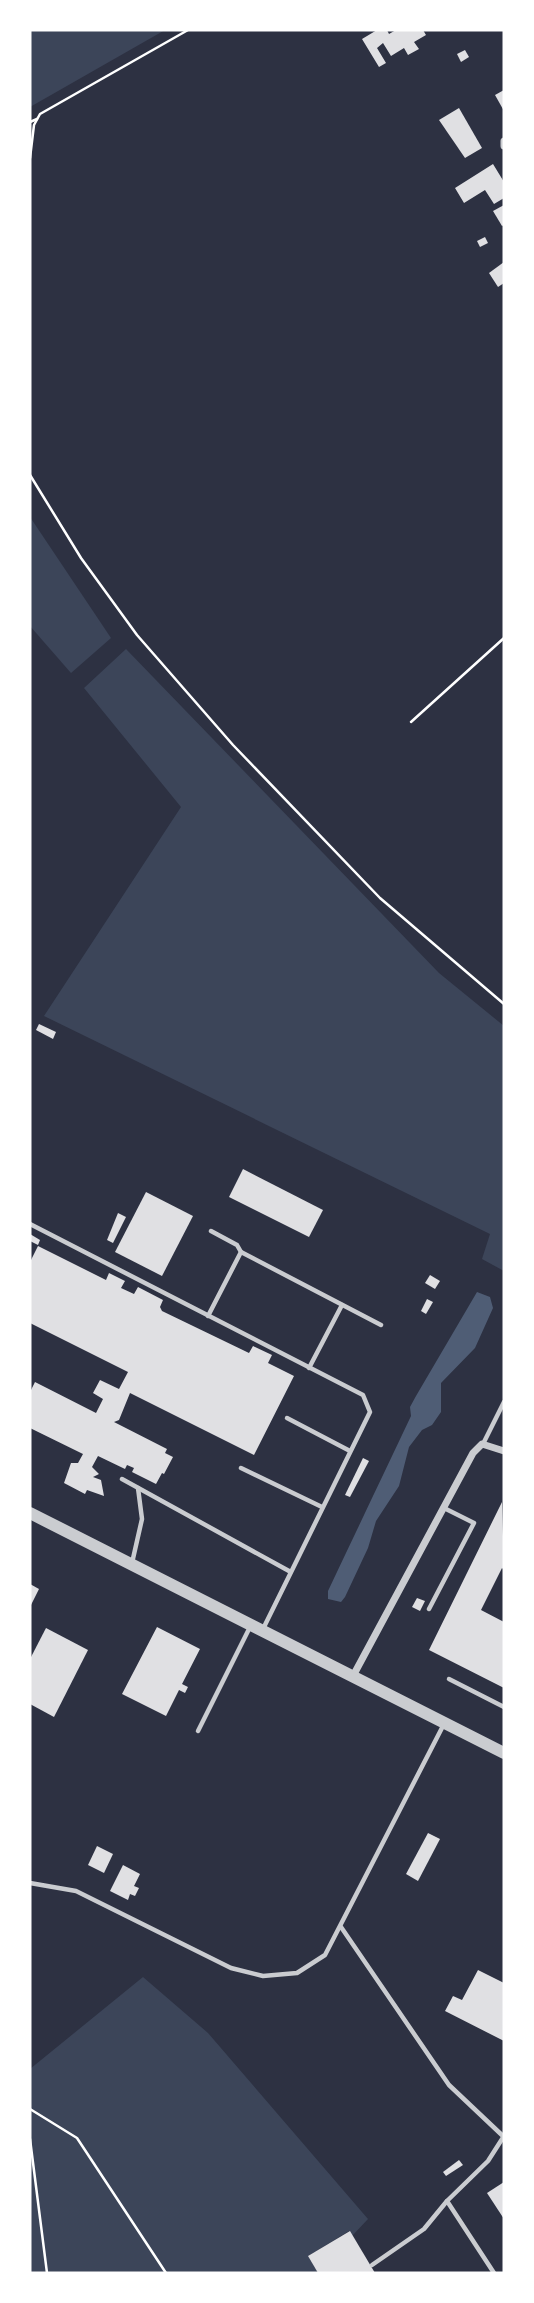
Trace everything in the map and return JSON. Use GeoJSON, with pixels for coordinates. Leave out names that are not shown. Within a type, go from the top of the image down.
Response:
{"type":"FeatureCollection","features":[{"type":"Feature","properties":{"kind":"street"},"geometry":{"type":"LineString","coordinates":[[504,141],[504,146]]}},
{"type":"Feature","properties":{"kind":"street"},"geometry":{"type":"LineString","coordinates":[[354,1676],[473,1453],[482,1444],[504,1451]]}},
{"type":"Feature","properties":{"kind":"street"},"geometry":{"type":"LineString","coordinates":[[30,1513],[504,1754]]}},
{"type":"Feature","properties":{"kind":"lane"},"geometry":{"type":"LineString","coordinates":[[30,1224],[363,1395],[370,1412],[289,1572],[198,1731]]}},
{"type":"Feature","properties":{"kind":"lane"},"geometry":{"type":"LineString","coordinates":[[211,1231],[237,1245],[241,1252],[381,1325]]}},
{"type":"Feature","properties":{"kind":"lane"},"geometry":{"type":"LineString","coordinates":[[208,1316],[241,1252]]}},
{"type":"Feature","properties":{"kind":"lane"},"geometry":{"type":"LineString","coordinates":[[309,1368],[342,1305]]}},
{"type":"Feature","properties":{"kind":"lane"},"geometry":{"type":"LineString","coordinates":[[482,1444],[504,1402]]}},
{"type":"Feature","properties":{"kind":"lane"},"geometry":{"type":"LineString","coordinates":[[287,1418],[351,1451]]}},
{"type":"Feature","properties":{"kind":"lane"},"geometry":{"type":"LineString","coordinates":[[241,1468],[321,1507]]}},
{"type":"Feature","properties":{"kind":"lane"},"geometry":{"type":"LineString","coordinates":[[122,1479],[289,1572]]}},
{"type":"Feature","properties":{"kind":"lane"},"geometry":{"type":"LineString","coordinates":[[132,1564],[142,1518],[138,1488]]}},
{"type":"Feature","properties":{"kind":"lane"},"geometry":{"type":"LineString","coordinates":[[429,1609],[474,1523],[444,1508]]}},
{"type":"Feature","properties":{"kind":"lane"},"geometry":{"type":"LineString","coordinates":[[449,1679],[504,1707]]}},
{"type":"Feature","properties":{"kind":"lane"},"geometry":{"type":"LineString","coordinates":[[30,1883],[76,1891],[232,1968],[263,1976],[297,1973],[325,1955],[445,1723]]}},
{"type":"Feature","properties":{"kind":"lane"},"geometry":{"type":"LineString","coordinates":[[341,1927],[449,2085],[504,2137],[488,2161],[446,2201],[424,2230],[372,2265]]}},
{"type":"Feature","properties":{"kind":"lane"},"geometry":{"type":"LineString","coordinates":[[446,2201],[494,2273]]}},
{"type":"Feature","properties":{"kind":"path"},"geometry":{"type":"LineString","coordinates":[[30,122],[37,119],[50,105],[188,30]]}},
{"type":"Feature","properties":{"kind":"path"},"geometry":{"type":"LineString","coordinates":[[30,158],[37,119]]}},
{"type":"Feature","properties":{"kind":"path"},"geometry":{"type":"LineString","coordinates":[[30,475],[81,558],[137,635],[233,745],[380,898],[504,1004]]}},
{"type":"Feature","properties":{"kind":"path"},"geometry":{"type":"LineString","coordinates":[[411,722],[504,638]]}},
{"type":"Feature","properties":{"kind":"path"},"geometry":{"type":"LineString","coordinates":[[30,2109],[77,2138],[166,2273]]}},
{"type":"Feature","properties":{"kind":"path"},"geometry":{"type":"LineString","coordinates":[[30,2139],[47,2273]]}},
{"type":"Feature","properties":{"kind":"shaded area"},"geometry":{"type":"Polygon","coordinates":[[[30,30],[165,30],[30,107],[30,30]]]}},
{"type":"Feature","properties":{"kind":"shaded area"},"geometry":{"type":"Polygon","coordinates":[[[30,517],[111,638],[71,673],[30,626],[30,517]]]}},
{"type":"Feature","properties":{"kind":"shaded area"},"geometry":{"type":"Polygon","coordinates":[[[126,649],[439,973],[504,1026],[504,1271],[482,1259],[490,1234],[44,1016],[181,807],[84,688],[126,649]]]}},
{"type":"Feature","properties":{"kind":"shaded area"},"geometry":{"type":"Polygon","coordinates":[[[477,1292],[490,1297],[493,1308],[475,1348],[441,1383],[441,1412],[432,1425],[422,1430],[409,1447],[399,1486],[376,1521],[368,1548],[345,1597],[341,1602],[328,1599],[328,1591],[411,1416],[410,1407],[477,1292]]]}},
{"type":"Feature","properties":{"kind":"shaded area"},"geometry":{"type":"Polygon","coordinates":[[[143,1977],[208,2033],[368,2219],[352,2236],[349,2231],[308,2256],[318,2273],[30,2273],[30,2069],[143,1977]]]}},
{"type":"Feature","properties":{"kind":"building"},"geometry":{"type":"Polygon","coordinates":[[[377,30],[387,30],[389,34],[396,30],[423,30],[426,35],[414,42],[419,49],[408,55],[404,48],[391,56],[383,43],[377,48],[386,63],[379,67],[362,39],[377,30]]]}},
{"type":"Feature","properties":{"kind":"building"},"geometry":{"type":"Polygon","coordinates":[[[465,50],[469,57],[461,62],[457,54],[465,50]]]}},
{"type":"Feature","properties":{"kind":"building"},"geometry":{"type":"Polygon","coordinates":[[[504,90],[504,111],[495,95],[504,90]]]}},
{"type":"Feature","properties":{"kind":"building"},"geometry":{"type":"Polygon","coordinates":[[[459,108],[482,148],[465,158],[439,120],[459,108]]]}},
{"type":"Feature","properties":{"kind":"building"},"geometry":{"type":"Polygon","coordinates":[[[493,164],[504,182],[504,198],[494,204],[485,190],[464,203],[455,188],[493,164]]]}},
{"type":"Feature","properties":{"kind":"building"},"geometry":{"type":"Polygon","coordinates":[[[504,205],[504,225],[502,226],[493,211],[504,205]]]}},
{"type":"Feature","properties":{"kind":"building"},"geometry":{"type":"Polygon","coordinates":[[[485,237],[488,243],[480,247],[477,241],[485,237]]]}},
{"type":"Feature","properties":{"kind":"building"},"geometry":{"type":"Polygon","coordinates":[[[504,262],[504,283],[498,287],[489,273],[504,262]]]}},
{"type":"Feature","properties":{"kind":"building"},"geometry":{"type":"Polygon","coordinates":[[[39,1024],[56,1032],[53,1039],[36,1030],[39,1024]]]}},
{"type":"Feature","properties":{"kind":"building"},"geometry":{"type":"Polygon","coordinates":[[[243,1169],[323,1210],[309,1237],[229,1197],[243,1169]]]}},
{"type":"Feature","properties":{"kind":"building"},"geometry":{"type":"Polygon","coordinates":[[[146,1192],[193,1216],[162,1276],[115,1252],[146,1192]]]}},
{"type":"Feature","properties":{"kind":"building"},"geometry":{"type":"Polygon","coordinates":[[[118,1213],[126,1217],[113,1243],[107,1240],[118,1213]]]}},
{"type":"Feature","properties":{"kind":"building"},"geometry":{"type":"Polygon","coordinates":[[[30,1234],[40,1240],[38,1245],[30,1241],[30,1234]]]}},
{"type":"Feature","properties":{"kind":"building"},"geometry":{"type":"Polygon","coordinates":[[[38,1246],[106,1280],[109,1273],[125,1281],[121,1288],[134,1294],[138,1287],[163,1300],[160,1307],[162,1311],[249,1353],[253,1346],[272,1355],[268,1363],[294,1376],[254,1455],[130,1393],[119,1420],[114,1422],[167,1449],[165,1453],[173,1457],[164,1474],[162,1473],[156,1484],[132,1472],[134,1468],[127,1465],[125,1469],[98,1456],[92,1467],[99,1474],[93,1477],[101,1480],[104,1496],[87,1490],[85,1494],[64,1483],[71,1463],[78,1463],[83,1454],[30,1428],[30,1392],[35,1382],[96,1413],[103,1399],[93,1393],[100,1380],[119,1389],[128,1372],[30,1323],[30,1262],[38,1246]]]}},
{"type":"Feature","properties":{"kind":"building"},"geometry":{"type":"Polygon","coordinates":[[[430,1275],[440,1281],[435,1289],[425,1283],[430,1275]]]}},
{"type":"Feature","properties":{"kind":"building"},"geometry":{"type":"Polygon","coordinates":[[[427,1299],[433,1302],[426,1314],[421,1311],[427,1299]]]}},
{"type":"Feature","properties":{"kind":"building"},"geometry":{"type":"Polygon","coordinates":[[[363,1458],[369,1461],[350,1497],[345,1495],[363,1458]]]}},
{"type":"Feature","properties":{"kind":"building"},"geometry":{"type":"Polygon","coordinates":[[[502,1502],[504,1570],[502,1568],[481,1610],[504,1622],[504,1688],[429,1650],[502,1502]]]}},
{"type":"Feature","properties":{"kind":"building"},"geometry":{"type":"Polygon","coordinates":[[[30,1584],[39,1589],[30,1607],[30,1584]]]}},
{"type":"Feature","properties":{"kind":"building"},"geometry":{"type":"Polygon","coordinates":[[[417,1598],[425,1601],[420,1611],[412,1607],[417,1598]]]}},
{"type":"Feature","properties":{"kind":"building"},"geometry":{"type":"Polygon","coordinates":[[[157,1627],[200,1649],[182,1684],[188,1687],[185,1693],[179,1690],[166,1716],[122,1694],[157,1627]]]}},
{"type":"Feature","properties":{"kind":"building"},"geometry":{"type":"Polygon","coordinates":[[[46,1628],[88,1650],[54,1717],[30,1704],[30,1659],[46,1628]]]}},
{"type":"Feature","properties":{"kind":"building"},"geometry":{"type":"Polygon","coordinates":[[[428,1833],[440,1839],[418,1881],[406,1874],[428,1833]]]}},
{"type":"Feature","properties":{"kind":"building"},"geometry":{"type":"Polygon","coordinates":[[[97,1846],[113,1854],[104,1873],[88,1865],[97,1846]]]}},
{"type":"Feature","properties":{"kind":"building"},"geometry":{"type":"Polygon","coordinates":[[[123,1865],[140,1874],[134,1886],[139,1888],[135,1896],[130,1894],[128,1900],[110,1891],[123,1865]]]}},
{"type":"Feature","properties":{"kind":"building"},"geometry":{"type":"Polygon","coordinates":[[[478,1970],[504,1983],[504,2041],[445,2011],[453,1996],[462,2000],[478,1970]]]}},
{"type":"Feature","properties":{"kind":"building"},"geometry":{"type":"Polygon","coordinates":[[[459,2160],[463,2165],[446,2176],[443,2172],[459,2160]]]}},
{"type":"Feature","properties":{"kind":"building"},"geometry":{"type":"Polygon","coordinates":[[[504,2182],[504,2219],[487,2193],[504,2182]]]}},
{"type":"Feature","properties":{"kind":"building"},"geometry":{"type":"Polygon","coordinates":[[[350,2231],[375,2273],[318,2273],[308,2256],[350,2231]]]}}]}
